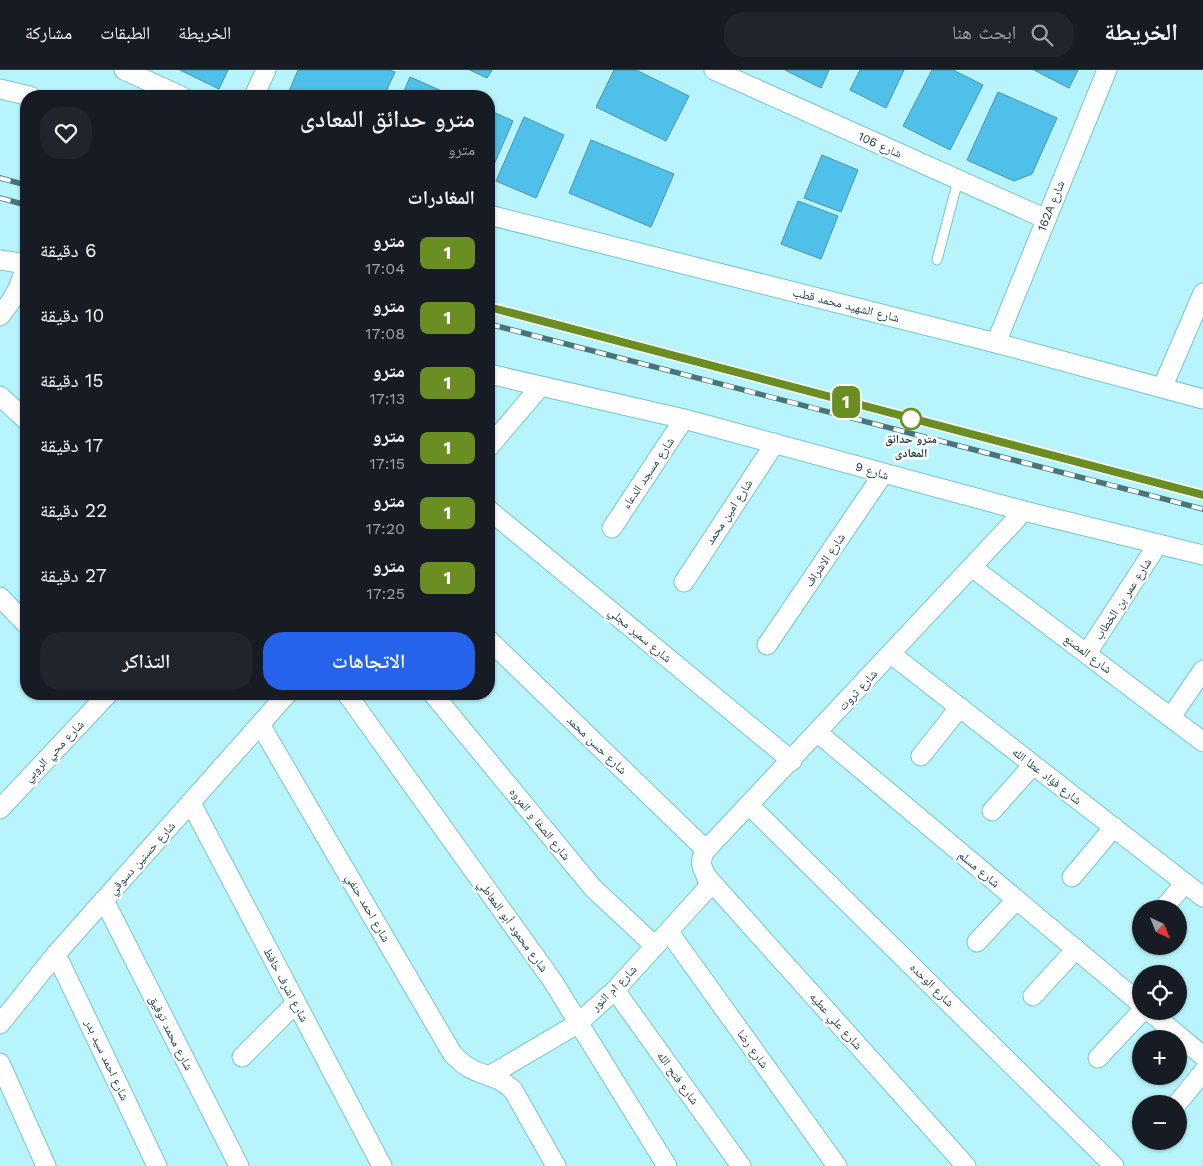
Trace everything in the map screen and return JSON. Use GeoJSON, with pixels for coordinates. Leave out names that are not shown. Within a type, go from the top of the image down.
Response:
{"type":"FeatureCollection","features":[{"type":"Feature","properties":{"kind":"street"},"geometry":{"type":"LineString","coordinates":[[124,70],[167,90]]}},
{"type":"Feature","properties":{"kind":"street"},"geometry":{"type":"LineString","coordinates":[[257,90],[266,70]]}},
{"type":"Feature","properties":{"kind":"street","name":"شارع 106"},"geometry":{"type":"LineString","coordinates":[[714,70],[1046,219]]}},
{"type":"Feature","properties":{"kind":"street","name":"162A شارع"},"geometry":{"type":"LineString","coordinates":[[996,343],[1107,70]]}},
{"type":"Feature","properties":{"kind":"street"},"geometry":{"type":"LineString","coordinates":[[0,89],[20,94]]}},
{"type":"Feature","properties":{"kind":"street","name":"شارع الشهيد محمد قطب"},"geometry":{"type":"LineString","coordinates":[[495,218],[996,343],[1163,386],[1203,399]]}},
{"type":"Feature","properties":{"kind":"street"},"geometry":{"type":"LineString","coordinates":[[0,260],[20,263]]}},
{"type":"Feature","properties":{"kind":"street"},"geometry":{"type":"LineString","coordinates":[[0,316],[20,286]]}},
{"type":"Feature","properties":{"kind":"street"},"geometry":{"type":"LineString","coordinates":[[1163,386],[1203,293]]}},
{"type":"Feature","properties":{"kind":"street","name":"شارع 9"},"geometry":{"type":"LineString","coordinates":[[495,376],[684,419],[1024,511],[1203,555]]}},
{"type":"Feature","properties":{"kind":"street"},"geometry":{"type":"LineString","coordinates":[[495,440],[540,387]]}},
{"type":"Feature","properties":{"kind":"street"},"geometry":{"type":"LineString","coordinates":[[0,396],[20,414]]}},
{"type":"Feature","properties":{"kind":"street","name":"شارع مسجد الدعاء"},"geometry":{"type":"LineString","coordinates":[[612,528],[684,419]]}},
{"type":"Feature","properties":{"kind":"street","name":"شارع امين محمد"},"geometry":{"type":"LineString","coordinates":[[684,582],[775,443]]}},
{"type":"Feature","properties":{"kind":"street","name":"شارع الاشراف"},"geometry":{"type":"LineString","coordinates":[[767,645],[883,474]]}},
{"type":"Feature","properties":{"kind":"street","name":"شارع ثروت"},"geometry":{"type":"LineString","coordinates":[[706,850],[792,761],[1024,511]]}},
{"type":"Feature","properties":{"kind":"street","name":"شارع سمير مجلي"},"geometry":{"type":"LineString","coordinates":[[495,515],[792,761]]}},
{"type":"Feature","properties":{"kind":"street","name":"شارع عمر بن الخطاب"},"geometry":{"type":"LineString","coordinates":[[1087,653],[1158,544]]}},
{"type":"Feature","properties":{"kind":"street","name":"شارع المصنع"},"geometry":{"type":"LineString","coordinates":[[973,568],[1203,742]]}},
{"type":"Feature","properties":{"kind":"street"},"geometry":{"type":"LineString","coordinates":[[0,597],[20,618]]}},
{"type":"Feature","properties":{"kind":"street","name":"شارع حسن محمد"},"geometry":{"type":"LineString","coordinates":[[495,646],[706,850]]}},
{"type":"Feature","properties":{"kind":"street","name":"شارع فؤاد عطا الله"},"geometry":{"type":"LineString","coordinates":[[892,654],[1203,897]]}},
{"type":"Feature","properties":{"kind":"street"},"geometry":{"type":"LineString","coordinates":[[1171,717],[1203,670]]}},
{"type":"Feature","properties":{"kind":"street","name":"شارع محي الروبي"},"geometry":{"type":"LineString","coordinates":[[2,803],[99,700]]}},
{"type":"Feature","properties":{"kind":"street","name":"شارع حسنين دسوقي"},"geometry":{"type":"LineString","coordinates":[[0,1024],[56,954],[261,726],[282,700]]}},
{"type":"Feature","properties":{"kind":"street","name":"شارع محمود أبو المعاطي"},"geometry":{"type":"LineString","coordinates":[[351,700],[552,980],[665,1166]]}},
{"type":"Feature","properties":{"kind":"street","name":"شارع الصفا و المروه"},"geometry":{"type":"LineString","coordinates":[[438,700],[593,888],[655,946]]}},
{"type":"Feature","properties":{"kind":"street"},"geometry":{"type":"LineString","coordinates":[[921,756],[960,707]]}},
{"type":"Feature","properties":{"kind":"street","name":"شارع احمد حنفي"},"geometry":{"type":"LineString","coordinates":[[261,726],[452,1053],[462,1065],[476,1073],[503,1080],[513,1090],[556,1166]]}},
{"type":"Feature","properties":{"kind":"street","name":"شارع مسلم"},"geometry":{"type":"LineString","coordinates":[[818,733],[1132,996]]}},
{"type":"Feature","properties":{"kind":"street"},"geometry":{"type":"LineString","coordinates":[[992,811],[1033,765]]}},
{"type":"Feature","properties":{"kind":"street","name":"شارع اشرف حافظ"},"geometry":{"type":"LineString","coordinates":[[191,803],[382,1166]]}},
{"type":"Feature","properties":{"kind":"street","name":"شارع الوحده"},"geometry":{"type":"LineString","coordinates":[[749,805],[1114,1166]]}},
{"type":"Feature","properties":{"kind":"street"},"geometry":{"type":"LineString","coordinates":[[1072,878],[1114,827]]}},
{"type":"Feature","properties":{"kind":"street"},"geometry":{"type":"LineString","coordinates":[[705,874],[701,858],[706,850]]}},
{"type":"Feature","properties":{"kind":"street","name":"شارع ام النور"},"geometry":{"type":"LineString","coordinates":[[489,1076],[577,1024],[615,990],[706,890],[709,883],[705,874]]}},
{"type":"Feature","properties":{"kind":"street","name":"شارع علي عطيه"},"geometry":{"type":"LineString","coordinates":[[705,874],[966,1166]]}},
{"type":"Feature","properties":{"kind":"street"},"geometry":{"type":"LineString","coordinates":[[1171,900],[1185,883]]}},
{"type":"Feature","properties":{"kind":"street","name":"شارع محمد توفيق"},"geometry":{"type":"LineString","coordinates":[[104,900],[239,1166]]}},
{"type":"Feature","properties":{"kind":"street"},"geometry":{"type":"LineString","coordinates":[[977,942],[1016,900]]}},
{"type":"Feature","properties":{"kind":"street","name":"شارع رضا"},"geometry":{"type":"LineString","coordinates":[[669,932],[837,1166]]}},
{"type":"Feature","properties":{"kind":"street"},"geometry":{"type":"LineString","coordinates":[[1033,996],[1076,949]]}},
{"type":"Feature","properties":{"kind":"street","name":"شارع احمد سيد بدر"},"geometry":{"type":"LineString","coordinates":[[56,954],[157,1166]]}},
{"type":"Feature","properties":{"kind":"street","name":"شارع فتح الله"},"geometry":{"type":"LineString","coordinates":[[615,990],[741,1166]]}},
{"type":"Feature","properties":{"kind":"street"},"geometry":{"type":"LineString","coordinates":[[242,1057],[296,1003]]}},
{"type":"Feature","properties":{"kind":"street"},"geometry":{"type":"LineString","coordinates":[[1098,1058],[1134,1020]]}},
{"type":"Feature","properties":{"kind":"street"},"geometry":{"type":"LineString","coordinates":[[1160,1020],[1203,1056]]}},
{"type":"Feature","properties":{"kind":"street"},"geometry":{"type":"LineString","coordinates":[[0,1063],[46,1166]]}},
{"type":"Feature","properties":{"kind":"street"},"geometry":{"type":"LineString","coordinates":[[1184,1095],[1203,1072]]}},
{"type":"Feature","properties":{"kind":"lane"},"geometry":{"type":"LineString","coordinates":[[937,260],[958,180]]}},
{"type":"Feature","properties":{"kind":"building"},"geometry":{"type":"Polygon","coordinates":[[[180,70],[228,70],[219,89],[180,70]]]}},
{"type":"Feature","properties":{"kind":"building"},"geometry":{"type":"Polygon","coordinates":[[[298,70],[389,70],[395,72],[387,90],[290,90],[298,70]]]}},
{"type":"Feature","properties":{"kind":"building"},"geometry":{"type":"Polygon","coordinates":[[[470,70],[492,70],[487,78],[470,70]]]}},
{"type":"Feature","properties":{"kind":"building"},"geometry":{"type":"Polygon","coordinates":[[[614,70],[636,70],[689,96],[666,141],[596,107],[614,70]]]}},
{"type":"Feature","properties":{"kind":"building"},"geometry":{"type":"Polygon","coordinates":[[[785,70],[829,70],[821,88],[785,70]]]}},
{"type":"Feature","properties":{"kind":"building"},"geometry":{"type":"Polygon","coordinates":[[[860,70],[904,70],[886,108],[850,90],[860,70]]]}},
{"type":"Feature","properties":{"kind":"building"},"geometry":{"type":"Polygon","coordinates":[[[932,70],[953,70],[983,85],[950,150],[903,126],[932,70]]]}},
{"type":"Feature","properties":{"kind":"building"},"geometry":{"type":"Polygon","coordinates":[[[1034,70],[1078,70],[1069,88],[1034,70]]]}},
{"type":"Feature","properties":{"kind":"building"},"geometry":{"type":"Polygon","coordinates":[[[410,77],[439,90],[405,90],[410,77]]]}},
{"type":"Feature","properties":{"kind":"building"},"geometry":{"type":"Polygon","coordinates":[[[998,92],[1057,118],[1032,174],[1014,181],[967,160],[998,92]]]}},
{"type":"Feature","properties":{"kind":"building"},"geometry":{"type":"Polygon","coordinates":[[[495,113],[513,121],[495,162],[495,113]]]}},
{"type":"Feature","properties":{"kind":"building"},"geometry":{"type":"Polygon","coordinates":[[[524,117],[564,135],[536,198],[496,181],[524,117]]]}},
{"type":"Feature","properties":{"kind":"building"},"geometry":{"type":"Polygon","coordinates":[[[591,140],[674,174],[651,227],[569,193],[591,140]]]}},
{"type":"Feature","properties":{"kind":"building"},"geometry":{"type":"Polygon","coordinates":[[[822,155],[858,170],[841,212],[804,198],[822,155]]]}},
{"type":"Feature","properties":{"kind":"building"},"geometry":{"type":"Polygon","coordinates":[[[798,201],[838,216],[821,259],[781,244],[798,201]]]}},
{"type":"Feature","properties":{"kind":"railway"},"geometry":{"type":"LineString","coordinates":[[0,178],[20,183]]}},
{"type":"Feature","properties":{"kind":"railway"},"geometry":{"type":"LineString","coordinates":[[0,198],[20,203]]}},
{"type":"Feature","properties":{"kind":"railway"},"geometry":{"type":"LineString","coordinates":[[495,309],[1203,495]]}},
{"type":"Feature","properties":{"kind":"railway"},"geometry":{"type":"LineString","coordinates":[[495,326],[1203,509]]}},
{"type":"Feature","properties":{"kind":"metro line","name":"1"},"geometry":{"type":"LineString","coordinates":[[495,309],[1203,495]]}},
{"type":"Feature","properties":{"kind":"place","name":"مترو حدائق المعادى"},"geometry":{"type":"Point","coordinates":[911,419]}}]}
